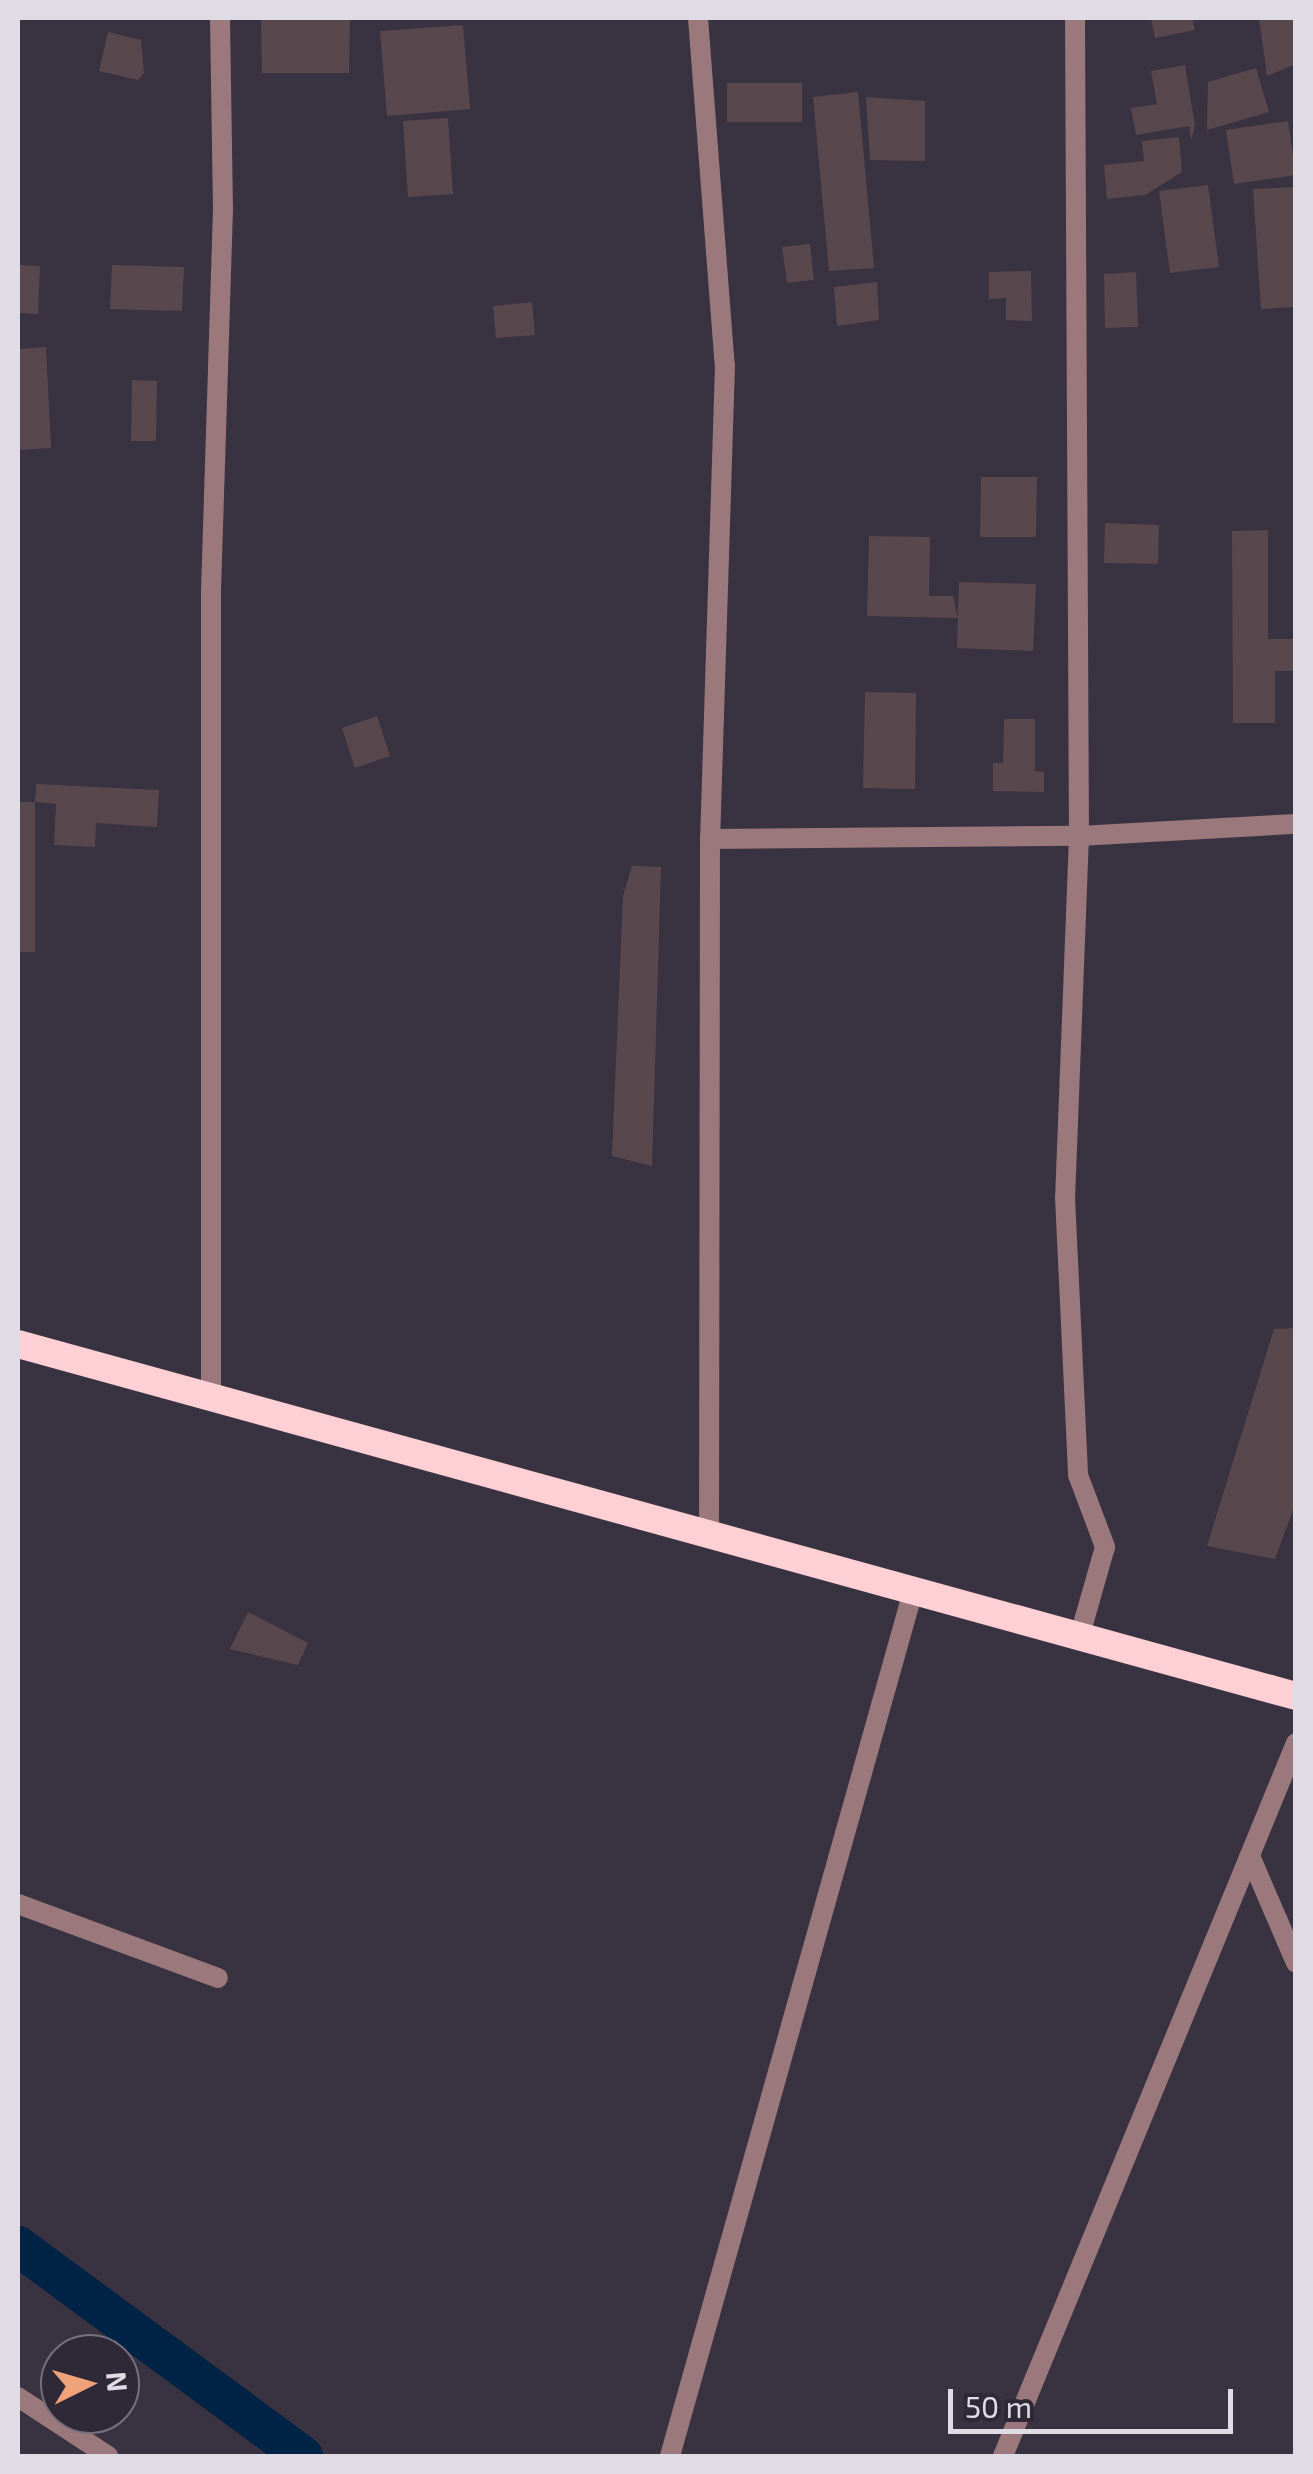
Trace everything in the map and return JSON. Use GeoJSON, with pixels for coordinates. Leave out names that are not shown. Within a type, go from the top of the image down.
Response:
{"type":"FeatureCollection","features":[{"type":"Feature","properties":{"kind":"highway"},"geometry":{"type":"LineString","coordinates":[[18,1344],[1296,1696]]}},
{"type":"Feature","properties":{"kind":"street"},"geometry":{"type":"LineString","coordinates":[[211,1398],[210,591],[223,210],[220,18]]}},
{"type":"Feature","properties":{"kind":"street"},"geometry":{"type":"LineString","coordinates":[[698,18],[724,365],[710,840],[709,1533]]}},
{"type":"Feature","properties":{"kind":"street"},"geometry":{"type":"LineString","coordinates":[[1076,18],[1080,836],[1065,1197],[1078,1475],[1105,1547],[1080,1635]]}},
{"type":"Feature","properties":{"kind":"street"},"geometry":{"type":"LineString","coordinates":[[710,840],[1080,836],[1296,824]]}},
{"type":"Feature","properties":{"kind":"street"},"geometry":{"type":"LineString","coordinates":[[670,2456],[914,1588]]}},
{"type":"Feature","properties":{"kind":"street"},"geometry":{"type":"LineString","coordinates":[[1003,2456],[1296,1743]]}},
{"type":"Feature","properties":{"kind":"street"},"geometry":{"type":"LineString","coordinates":[[1250,1856],[1296,1963]]}},
{"type":"Feature","properties":{"kind":"street"},"geometry":{"type":"LineString","coordinates":[[18,1904],[218,1978]]}},
{"type":"Feature","properties":{"kind":"street"},"geometry":{"type":"LineString","coordinates":[[18,2398],[108,2456]]}},
{"type":"Feature","properties":{"kind":"building"},"geometry":{"type":"Polygon","coordinates":[[[261,18],[350,18],[349,73],[262,73],[261,18]]]}},
{"type":"Feature","properties":{"kind":"building"},"geometry":{"type":"Polygon","coordinates":[[[1151,18],[1192,18],[1195,30],[1155,38],[1151,18]]]}},
{"type":"Feature","properties":{"kind":"building"},"geometry":{"type":"Polygon","coordinates":[[[1259,18],[1296,18],[1296,64],[1267,76],[1259,18]]]}},
{"type":"Feature","properties":{"kind":"building"},"geometry":{"type":"Polygon","coordinates":[[[463,25],[470,109],[387,116],[380,31],[463,25]]]}},
{"type":"Feature","properties":{"kind":"building"},"geometry":{"type":"Polygon","coordinates":[[[108,32],[141,40],[144,73],[138,80],[99,71],[108,32]]]}},
{"type":"Feature","properties":{"kind":"building"},"geometry":{"type":"Polygon","coordinates":[[[1185,65],[1195,126],[1191,140],[1189,126],[1136,135],[1131,108],[1157,104],[1151,71],[1185,65]]]}},
{"type":"Feature","properties":{"kind":"building"},"geometry":{"type":"Polygon","coordinates":[[[1256,68],[1269,112],[1207,130],[1208,82],[1256,68]]]}},
{"type":"Feature","properties":{"kind":"building"},"geometry":{"type":"Polygon","coordinates":[[[727,83],[802,83],[802,122],[727,122],[727,83]]]}},
{"type":"Feature","properties":{"kind":"building"},"geometry":{"type":"Polygon","coordinates":[[[858,92],[874,268],[829,271],[813,97],[858,92]]]}},
{"type":"Feature","properties":{"kind":"building"},"geometry":{"type":"Polygon","coordinates":[[[866,97],[925,101],[925,161],[870,160],[866,97]]]}},
{"type":"Feature","properties":{"kind":"building"},"geometry":{"type":"Polygon","coordinates":[[[448,118],[453,194],[408,197],[403,121],[448,118]]]}},
{"type":"Feature","properties":{"kind":"building"},"geometry":{"type":"Polygon","coordinates":[[[1288,121],[1296,175],[1234,184],[1226,130],[1288,121]]]}},
{"type":"Feature","properties":{"kind":"building"},"geometry":{"type":"Polygon","coordinates":[[[1179,137],[1182,172],[1145,195],[1107,199],[1104,165],[1144,161],[1142,141],[1179,137]]]}},
{"type":"Feature","properties":{"kind":"building"},"geometry":{"type":"Polygon","coordinates":[[[1208,185],[1219,267],[1170,273],[1159,191],[1208,185]]]}},
{"type":"Feature","properties":{"kind":"building"},"geometry":{"type":"Polygon","coordinates":[[[1296,187],[1296,307],[1261,309],[1253,189],[1296,187]]]}},
{"type":"Feature","properties":{"kind":"building"},"geometry":{"type":"Polygon","coordinates":[[[810,244],[814,280],[787,283],[782,247],[810,244]]]}},
{"type":"Feature","properties":{"kind":"building"},"geometry":{"type":"Polygon","coordinates":[[[18,265],[40,266],[38,314],[18,313],[18,265]]]}},
{"type":"Feature","properties":{"kind":"building"},"geometry":{"type":"Polygon","coordinates":[[[112,265],[184,267],[182,311],[110,309],[112,265]]]}},
{"type":"Feature","properties":{"kind":"building"},"geometry":{"type":"Polygon","coordinates":[[[1031,271],[1032,321],[1006,320],[1006,298],[989,299],[989,272],[1031,271]]]}},
{"type":"Feature","properties":{"kind":"building"},"geometry":{"type":"Polygon","coordinates":[[[1136,272],[1138,327],[1105,328],[1104,274],[1136,272]]]}},
{"type":"Feature","properties":{"kind":"building"},"geometry":{"type":"Polygon","coordinates":[[[877,282],[879,320],[837,326],[834,287],[877,282]]]}},
{"type":"Feature","properties":{"kind":"building"},"geometry":{"type":"Polygon","coordinates":[[[532,302],[535,335],[496,338],[493,306],[532,302]]]}},
{"type":"Feature","properties":{"kind":"building"},"geometry":{"type":"Polygon","coordinates":[[[46,347],[51,448],[18,450],[18,349],[46,347]]]}},
{"type":"Feature","properties":{"kind":"building"},"geometry":{"type":"Polygon","coordinates":[[[132,380],[157,381],[156,441],[131,441],[132,380]]]}},
{"type":"Feature","properties":{"kind":"building"},"geometry":{"type":"Polygon","coordinates":[[[981,477],[1037,477],[1036,537],[980,537],[981,477]]]}},
{"type":"Feature","properties":{"kind":"building"},"geometry":{"type":"Polygon","coordinates":[[[1105,523],[1159,525],[1158,564],[1104,563],[1105,523]]]}},
{"type":"Feature","properties":{"kind":"building"},"geometry":{"type":"Polygon","coordinates":[[[1268,530],[1268,639],[1295,639],[1295,671],[1275,671],[1275,723],[1233,723],[1232,531],[1268,530]]]}},
{"type":"Feature","properties":{"kind":"building"},"geometry":{"type":"Polygon","coordinates":[[[869,536],[930,537],[929,596],[953,596],[958,618],[867,616],[869,536]]]}},
{"type":"Feature","properties":{"kind":"building"},"geometry":{"type":"Polygon","coordinates":[[[959,582],[1036,584],[1033,651],[957,648],[959,582]]]}},
{"type":"Feature","properties":{"kind":"building"},"geometry":{"type":"Polygon","coordinates":[[[865,692],[916,693],[915,789],[863,788],[865,692]]]}},
{"type":"Feature","properties":{"kind":"building"},"geometry":{"type":"Polygon","coordinates":[[[377,716],[390,756],[355,768],[342,728],[377,716]]]}},
{"type":"Feature","properties":{"kind":"building"},"geometry":{"type":"Polygon","coordinates":[[[1004,719],[1035,719],[1035,771],[1044,772],[1044,792],[993,791],[993,763],[1003,763],[1004,719]]]}},
{"type":"Feature","properties":{"kind":"building"},"geometry":{"type":"Polygon","coordinates":[[[36,784],[159,790],[157,827],[96,823],[95,847],[54,845],[56,804],[35,802],[36,784]]]}},
{"type":"Feature","properties":{"kind":"building"},"geometry":{"type":"Polygon","coordinates":[[[18,802],[35,802],[35,952],[18,952],[18,802]]]}},
{"type":"Feature","properties":{"kind":"building"},"geometry":{"type":"Polygon","coordinates":[[[632,866],[661,867],[652,1166],[612,1156],[623,896],[632,866]]]}},
{"type":"Feature","properties":{"kind":"building"},"geometry":{"type":"Polygon","coordinates":[[[1296,1328],[1296,1502],[1275,1559],[1207,1546],[1274,1329],[1296,1328]]]}},
{"type":"Feature","properties":{"kind":"building"},"geometry":{"type":"Polygon","coordinates":[[[248,1612],[308,1643],[298,1665],[230,1649],[248,1612]]]}},
{"type":"Feature","properties":{"kind":"waterway"},"geometry":{"type":"LineString","coordinates":[[18,2246],[303,2456]]}}]}
